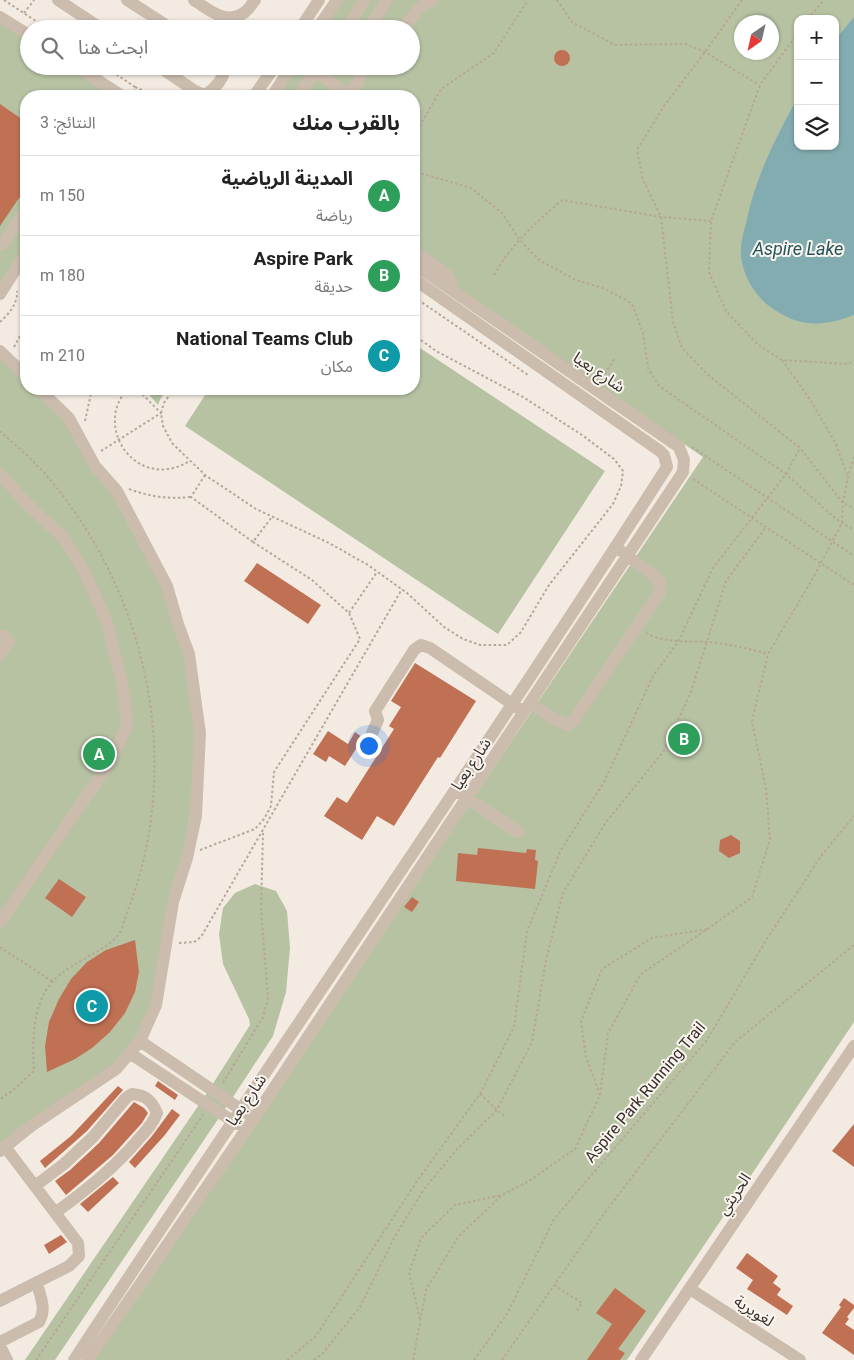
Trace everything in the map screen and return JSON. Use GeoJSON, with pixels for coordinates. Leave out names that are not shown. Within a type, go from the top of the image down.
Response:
{"type":"FeatureCollection","features":[{"type":"Feature","properties":{"kind":"street"},"geometry":{"type":"LineString","coordinates":[[58,0],[88,20]]}},
{"type":"Feature","properties":{"kind":"street"},"geometry":{"type":"LineString","coordinates":[[127,0],[158,20]]}},
{"type":"Feature","properties":{"kind":"street"},"geometry":{"type":"LineString","coordinates":[[194,0],[210,11],[234,18],[244,13],[256,0]]}},
{"type":"Feature","properties":{"kind":"street"},"geometry":{"type":"LineString","coordinates":[[306,20],[319,0]]}},
{"type":"Feature","properties":{"kind":"street"},"geometry":{"type":"LineString","coordinates":[[324,20],[337,0]]}},
{"type":"Feature","properties":{"kind":"street"},"geometry":{"type":"LineString","coordinates":[[352,20],[364,0]]}},
{"type":"Feature","properties":{"kind":"street"},"geometry":{"type":"LineString","coordinates":[[374,20],[387,0]]}},
{"type":"Feature","properties":{"kind":"street"},"geometry":{"type":"LineString","coordinates":[[410,20],[419,8],[432,0]]}},
{"type":"Feature","properties":{"kind":"street"},"geometry":{"type":"LineString","coordinates":[[0,17],[20,30]]}},
{"type":"Feature","properties":{"kind":"street"},"geometry":{"type":"LineString","coordinates":[[92,75],[119,90]]}},
{"type":"Feature","properties":{"kind":"street"},"geometry":{"type":"LineString","coordinates":[[172,75],[194,90]]}},
{"type":"Feature","properties":{"kind":"street"},"geometry":{"type":"LineString","coordinates":[[212,90],[224,75]]}},
{"type":"Feature","properties":{"kind":"street"},"geometry":{"type":"LineString","coordinates":[[258,90],[268,75]]}},
{"type":"Feature","properties":{"kind":"street"},"geometry":{"type":"LineString","coordinates":[[276,90],[286,75]]}},
{"type":"Feature","properties":{"kind":"street"},"geometry":{"type":"LineString","coordinates":[[302,90],[313,75]]}},
{"type":"Feature","properties":{"kind":"street"},"geometry":{"type":"LineString","coordinates":[[324,75],[343,90]]}},
{"type":"Feature","properties":{"kind":"street"},"geometry":{"type":"LineString","coordinates":[[352,90],[360,75]]}},
{"type":"Feature","properties":{"kind":"street"},"geometry":{"type":"LineString","coordinates":[[2,245],[20,219]]}},
{"type":"Feature","properties":{"kind":"street"},"geometry":{"type":"LineString","coordinates":[[420,255],[447,275],[450,279],[452,290]]}},
{"type":"Feature","properties":{"kind":"street"},"geometry":{"type":"LineString","coordinates":[[0,294],[20,263]]}},
{"type":"Feature","properties":{"kind":"street","name":"شارع بعيا"},"geometry":{"type":"LineString","coordinates":[[420,268],[679,446]]}},
{"type":"Feature","properties":{"kind":"street","name":"شارع بعيا"},"geometry":{"type":"LineString","coordinates":[[74,1360],[135,1266],[455,790],[667,467],[664,455],[420,283]]}},
{"type":"Feature","properties":{"kind":"street"},"geometry":{"type":"LineString","coordinates":[[4,355],[20,370]]}},
{"type":"Feature","properties":{"kind":"street"},"geometry":{"type":"LineString","coordinates":[[0,1301],[69,1266],[79,1256],[78,1243],[35,1186],[3,1150],[31,1126],[116,1069],[131,1054],[140,1041],[156,1004],[173,902],[187,858],[196,816],[200,733],[189,654],[167,586],[117,491],[95,466],[69,418],[45,395]]}},
{"type":"Feature","properties":{"kind":"street"},"geometry":{"type":"LineString","coordinates":[[679,446],[684,460],[683,472]]}},
{"type":"Feature","properties":{"kind":"street","name":"شارع بعيا"},"geometry":{"type":"LineString","coordinates":[[88,1360],[246,1130],[683,472]]}},
{"type":"Feature","properties":{"kind":"street"},"geometry":{"type":"LineString","coordinates":[[0,474],[28,505],[64,538],[84,571],[106,620],[121,678],[125,702],[126,727],[112,759],[0,922]]}},
{"type":"Feature","properties":{"kind":"street"},"geometry":{"type":"LineString","coordinates":[[369,740],[378,720],[375,711],[414,650],[421,644],[430,648],[512,704],[528,707],[567,725],[574,720],[660,592],[660,582],[616,547]]}},
{"type":"Feature","properties":{"kind":"street"},"geometry":{"type":"LineString","coordinates":[[0,655],[10,642],[3,636]]}},
{"type":"Feature","properties":{"kind":"street"},"geometry":{"type":"LineString","coordinates":[[455,790],[518,832]]}},
{"type":"Feature","properties":{"kind":"street"},"geometry":{"type":"LineString","coordinates":[[140,1041],[254,1118]]}},
{"type":"Feature","properties":{"kind":"street","name":"الحريثي"},"geometry":{"type":"LineString","coordinates":[[641,1360],[854,1046]]}},
{"type":"Feature","properties":{"kind":"street"},"geometry":{"type":"LineString","coordinates":[[131,1054],[246,1130]]}},
{"type":"Feature","properties":{"kind":"street"},"geometry":{"type":"LineString","coordinates":[[35,1186],[64,1164],[93,1137],[126,1098],[132,1094],[142,1095],[153,1103],[157,1113],[154,1122],[121,1159],[87,1190],[55,1213]]}},
{"type":"Feature","properties":{"kind":"street"},"geometry":{"type":"LineString","coordinates":[[135,1266],[147,1274]]}},
{"type":"Feature","properties":{"kind":"street"},"geometry":{"type":"LineString","coordinates":[[0,1342],[39,1322],[43,1316],[44,1309],[37,1283]]}},
{"type":"Feature","properties":{"kind":"street","name":"لغويرية"},"geometry":{"type":"LineString","coordinates":[[690,1289],[794,1358]]}},
{"type":"Feature","properties":{"kind":"street"},"geometry":{"type":"LineString","coordinates":[[0,1346],[7,1360]]}},
{"type":"Feature","properties":{"kind":"path"},"geometry":{"type":"LineString","coordinates":[[4,0],[34,20]]}},
{"type":"Feature","properties":{"kind":"path"},"geometry":{"type":"LineString","coordinates":[[24,13],[34,0]]}},
{"type":"Feature","properties":{"kind":"path"},"geometry":{"type":"LineString","coordinates":[[420,126],[441,89],[494,53],[528,0]]}},
{"type":"Feature","properties":{"kind":"path"},"geometry":{"type":"LineString","coordinates":[[557,0],[572,22],[615,45],[684,44],[706,52],[760,85]]}},
{"type":"Feature","properties":{"kind":"path"},"geometry":{"type":"LineString","coordinates":[[742,0],[706,52],[664,106],[637,150],[643,180],[661,217],[673,322],[682,348],[707,374],[800,448],[843,503],[854,508]]}},
{"type":"Feature","properties":{"kind":"path"},"geometry":{"type":"LineString","coordinates":[[811,15],[824,0]]}},
{"type":"Feature","properties":{"kind":"path"},"geometry":{"type":"LineString","coordinates":[[794,38],[760,85],[711,221],[709,272],[726,311],[757,344],[782,360],[809,398],[835,442],[848,477]]}},
{"type":"Feature","properties":{"kind":"path"},"geometry":{"type":"LineString","coordinates":[[117,75],[142,90]]}},
{"type":"Feature","properties":{"kind":"path"},"geometry":{"type":"LineString","coordinates":[[420,173],[471,188],[502,213],[519,239],[539,260],[576,280],[603,288],[628,301],[633,306],[643,333],[648,368],[659,386],[786,474],[842,523],[854,530]]}},
{"type":"Feature","properties":{"kind":"path"},"geometry":{"type":"LineString","coordinates":[[494,275],[505,256],[519,239],[562,200],[661,217],[711,221]]}},
{"type":"Feature","properties":{"kind":"path"},"geometry":{"type":"LineString","coordinates":[[0,322],[12,310],[17,298],[8,283]]}},
{"type":"Feature","properties":{"kind":"path"},"geometry":{"type":"LineString","coordinates":[[420,301],[530,376]]}},
{"type":"Feature","properties":{"kind":"path"},"geometry":{"type":"LineString","coordinates":[[4,355],[20,334]]}},
{"type":"Feature","properties":{"kind":"path"},"geometry":{"type":"LineString","coordinates":[[169,395],[161,413],[163,426],[172,443],[205,475],[256,509],[329,543],[377,572],[402,589],[444,626],[463,639],[480,645],[508,645],[522,632],[549,585],[612,504],[621,486],[623,471],[614,459],[582,435],[523,397],[436,351],[420,339]]}},
{"type":"Feature","properties":{"kind":"path"},"geometry":{"type":"LineString","coordinates":[[595,388],[615,358]]}},
{"type":"Feature","properties":{"kind":"path"},"geometry":{"type":"LineString","coordinates":[[782,360],[848,364],[854,361]]}},
{"type":"Feature","properties":{"kind":"path"},"geometry":{"type":"LineString","coordinates":[[85,425],[89,395]]}},
{"type":"Feature","properties":{"kind":"path"},"geometry":{"type":"LineString","coordinates":[[124,395],[118,404],[114,416],[118,440],[124,451],[133,459],[149,468],[167,470],[179,467],[190,461]]}},
{"type":"Feature","properties":{"kind":"path"},"geometry":{"type":"LineString","coordinates":[[143,395],[161,413]]}},
{"type":"Feature","properties":{"kind":"path"},"geometry":{"type":"LineString","coordinates":[[90,458],[161,413]]}},
{"type":"Feature","properties":{"kind":"path"},"geometry":{"type":"LineString","coordinates":[[679,446],[686,443],[854,556]]}},
{"type":"Feature","properties":{"kind":"path"},"geometry":{"type":"LineString","coordinates":[[287,1360],[316,1336],[417,1181],[480,1094],[514,1027],[527,931],[561,850],[604,782],[653,676],[678,642],[713,568],[786,474],[800,448]]}},
{"type":"Feature","properties":{"kind":"path","name":"Aspire Park Running Trail"},"geometry":{"type":"LineString","coordinates":[[413,1360],[426,1290],[458,1237],[502,1195],[529,1181],[575,1149],[600,1095],[608,1032],[641,974],[752,897],[770,840],[766,789],[752,721],[768,654],[842,523],[843,503],[854,457]]}},
{"type":"Feature","properties":{"kind":"path"},"geometry":{"type":"LineString","coordinates":[[683,472],[854,585]]}},
{"type":"Feature","properties":{"kind":"path"},"geometry":{"type":"LineString","coordinates":[[191,497],[205,475]]}},
{"type":"Feature","properties":{"kind":"path"},"geometry":{"type":"LineString","coordinates":[[126,488],[153,497],[191,497],[253,542],[312,580],[348,613],[360,639],[274,772],[271,806],[264,819],[256,829],[216,843],[187,858]]}},
{"type":"Feature","properties":{"kind":"path"},"geometry":{"type":"LineString","coordinates":[[253,542],[272,516]]}},
{"type":"Feature","properties":{"kind":"path"},"geometry":{"type":"LineString","coordinates":[[314,1360],[324,1353],[360,1307],[395,1236],[424,1189],[458,1148],[498,1110],[532,1042],[546,960],[563,893],[606,822],[663,752],[691,692],[705,642],[726,581],[766,527]]}},
{"type":"Feature","properties":{"kind":"path"},"geometry":{"type":"LineString","coordinates":[[348,613],[377,572]]}},
{"type":"Feature","properties":{"kind":"path"},"geometry":{"type":"LineString","coordinates":[[167,940],[185,944],[194,942],[201,937],[263,833],[402,589]]}},
{"type":"Feature","properties":{"kind":"path"},"geometry":{"type":"LineString","coordinates":[[636,626],[648,634],[678,642],[705,642],[742,646],[768,654]]}},
{"type":"Feature","properties":{"kind":"path","name":"Aspire Park Running Trail"},"geometry":{"type":"LineString","coordinates":[[474,1360],[507,1314],[554,1219],[707,1040],[765,942],[821,856],[854,816]]}},
{"type":"Feature","properties":{"kind":"path"},"geometry":{"type":"LineString","coordinates":[[216,1094],[263,1017],[266,1007],[267,986],[261,909],[263,833]]}},
{"type":"Feature","properties":{"kind":"path"},"geometry":{"type":"LineString","coordinates":[[600,1095],[586,1057],[581,1021],[602,969],[652,938],[709,928]]}},
{"type":"Feature","properties":{"kind":"path"},"geometry":{"type":"LineString","coordinates":[[502,1360],[606,1212],[735,1042],[854,945]]}},
{"type":"Feature","properties":{"kind":"path"},"geometry":{"type":"LineString","coordinates":[[0,947],[53,982]]}},
{"type":"Feature","properties":{"kind":"path"},"geometry":{"type":"LineString","coordinates":[[480,1094],[506,1118]]}},
{"type":"Feature","properties":{"kind":"path"},"geometry":{"type":"LineString","coordinates":[[36,1360],[209,1106]]}},
{"type":"Feature","properties":{"kind":"path"},"geometry":{"type":"LineString","coordinates":[[421,1320],[409,1273],[421,1238],[455,1205],[502,1195]]}},
{"type":"Feature","properties":{"kind":"path"},"geometry":{"type":"LineString","coordinates":[[554,1285],[582,1303],[576,1312]]}},
{"type":"Feature","properties":{"kind":"green space"},"geometry":{"type":"Polygon","coordinates":[[[343,0],[854,0],[854,1022],[627,1360],[94,1360],[703,457],[420,263],[420,90],[282,90],[292,75],[420,75],[420,20],[330,20],[343,0]]]}},
{"type":"Feature","properties":{"kind":"green space"},"geometry":{"type":"Polygon","coordinates":[[[0,17],[20,29],[20,75],[90,75],[113,90],[20,90],[20,262],[0,294],[0,17]]]}},
{"type":"Feature","properties":{"kind":"green space"},"geometry":{"type":"Polygon","coordinates":[[[420,348],[605,471],[498,634],[185,426],[205,395],[420,395],[420,348]]]}},
{"type":"Feature","properties":{"kind":"green space"},"geometry":{"type":"Polygon","coordinates":[[[0,351],[20,370],[20,395],[45,395],[69,418],[144,541],[189,654],[197,776],[156,1005],[131,1054],[0,1151],[0,351]]]}},
{"type":"Feature","properties":{"kind":"green space"},"geometry":{"type":"Polygon","coordinates":[[[149,395],[163,395],[158,405],[149,395]]]}},
{"type":"Feature","properties":{"kind":"green space"},"geometry":{"type":"Polygon","coordinates":[[[255,884],[276,891],[287,911],[290,948],[286,992],[273,1036],[55,1360],[25,1360],[209,1090],[250,1025],[249,1019],[223,964],[219,934],[223,908],[235,893],[255,884]]]}},
{"type":"Feature","properties":{"kind":"water","name":"Aspire Lake"},"geometry":{"type":"Polygon","coordinates":[[[854,17],[854,315],[824,323],[804,322],[794,320],[775,310],[752,288],[745,273],[741,257],[742,240],[750,206],[761,174],[774,143],[794,105],[794,150],[839,150],[839,35],[854,17]]]}},
{"type":"Feature","properties":{"kind":"building"},"geometry":{"type":"Polygon","coordinates":[[[559,50],[565,50],[570,55],[568,64],[559,66],[554,61],[554,55],[559,50]]]}},
{"type":"Feature","properties":{"kind":"building"},"geometry":{"type":"Polygon","coordinates":[[[0,104],[20,118],[20,198],[0,226],[0,104]]]}},
{"type":"Feature","properties":{"kind":"building"},"geometry":{"type":"Polygon","coordinates":[[[257,563],[321,605],[308,624],[244,581],[257,563]]]}},
{"type":"Feature","properties":{"kind":"building"},"geometry":{"type":"Polygon","coordinates":[[[415,663],[476,701],[394,826],[377,816],[362,840],[324,816],[337,797],[347,803],[394,729],[389,726],[401,707],[391,701],[415,663]]]}},
{"type":"Feature","properties":{"kind":"building"},"geometry":{"type":"Polygon","coordinates":[[[328,731],[348,744],[355,732],[362,737],[345,766],[329,756],[326,762],[313,754],[328,731]]]}},
{"type":"Feature","properties":{"kind":"building"},"geometry":{"type":"Polygon","coordinates":[[[731,835],[740,841],[740,853],[729,858],[719,851],[720,840],[731,835]]]}},
{"type":"Feature","properties":{"kind":"building"},"geometry":{"type":"Polygon","coordinates":[[[478,848],[526,853],[527,849],[536,850],[535,860],[538,861],[535,889],[456,881],[458,853],[477,855],[478,848]]]}},
{"type":"Feature","properties":{"kind":"building"},"geometry":{"type":"Polygon","coordinates":[[[59,879],[86,897],[72,917],[45,898],[59,879]]]}},
{"type":"Feature","properties":{"kind":"building"},"geometry":{"type":"Polygon","coordinates":[[[412,897],[419,902],[412,912],[404,907],[412,897]]]}},
{"type":"Feature","properties":{"kind":"building"},"geometry":{"type":"Polygon","coordinates":[[[135,940],[139,972],[135,992],[125,1013],[110,1032],[92,1048],[75,1059],[47,1072],[45,1046],[49,1022],[59,999],[71,979],[87,962],[106,950],[135,940]]]}},
{"type":"Feature","properties":{"kind":"building"},"geometry":{"type":"Polygon","coordinates":[[[158,1081],[178,1095],[175,1100],[155,1086],[158,1081]]]}},
{"type":"Feature","properties":{"kind":"building"},"geometry":{"type":"Polygon","coordinates":[[[118,1086],[123,1090],[87,1131],[45,1168],[40,1161],[71,1136],[118,1086]]]}},
{"type":"Feature","properties":{"kind":"building"},"geometry":{"type":"Polygon","coordinates":[[[134,1102],[148,1113],[142,1123],[113,1155],[66,1195],[55,1181],[99,1143],[134,1102]]]}},
{"type":"Feature","properties":{"kind":"building"},"geometry":{"type":"Polygon","coordinates":[[[172,1109],[180,1115],[135,1168],[129,1162],[172,1109]]]}},
{"type":"Feature","properties":{"kind":"building"},"geometry":{"type":"Polygon","coordinates":[[[854,1124],[854,1167],[832,1151],[854,1124]]]}},
{"type":"Feature","properties":{"kind":"building"},"geometry":{"type":"Polygon","coordinates":[[[113,1177],[119,1183],[88,1212],[80,1204],[113,1177]]]}},
{"type":"Feature","properties":{"kind":"building"},"geometry":{"type":"Polygon","coordinates":[[[61,1235],[67,1242],[49,1254],[44,1245],[61,1235]]]}},
{"type":"Feature","properties":{"kind":"building"},"geometry":{"type":"Polygon","coordinates":[[[747,1253],[778,1276],[773,1283],[781,1289],[777,1295],[793,1306],[787,1315],[747,1289],[753,1280],[736,1268],[747,1253]]]}},
{"type":"Feature","properties":{"kind":"building"},"geometry":{"type":"Polygon","coordinates":[[[615,1288],[646,1311],[618,1349],[625,1353],[620,1360],[587,1360],[612,1324],[596,1313],[615,1288]]]}},
{"type":"Feature","properties":{"kind":"building"},"geometry":{"type":"Polygon","coordinates":[[[844,1298],[854,1305],[845,1324],[854,1330],[854,1355],[822,1333],[841,1307],[839,1305],[844,1298]]]}},
{"type":"Feature","properties":{"kind":"place","name":"Aspire Park"},"geometry":{"type":"Point","coordinates":[684,739]}},
{"type":"Feature","properties":{"kind":"place","name":"المدينة الرياضية"},"geometry":{"type":"Point","coordinates":[99,754]}},
{"type":"Feature","properties":{"kind":"place","name":"National Teams Club"},"geometry":{"type":"Point","coordinates":[92,1006]}}]}
